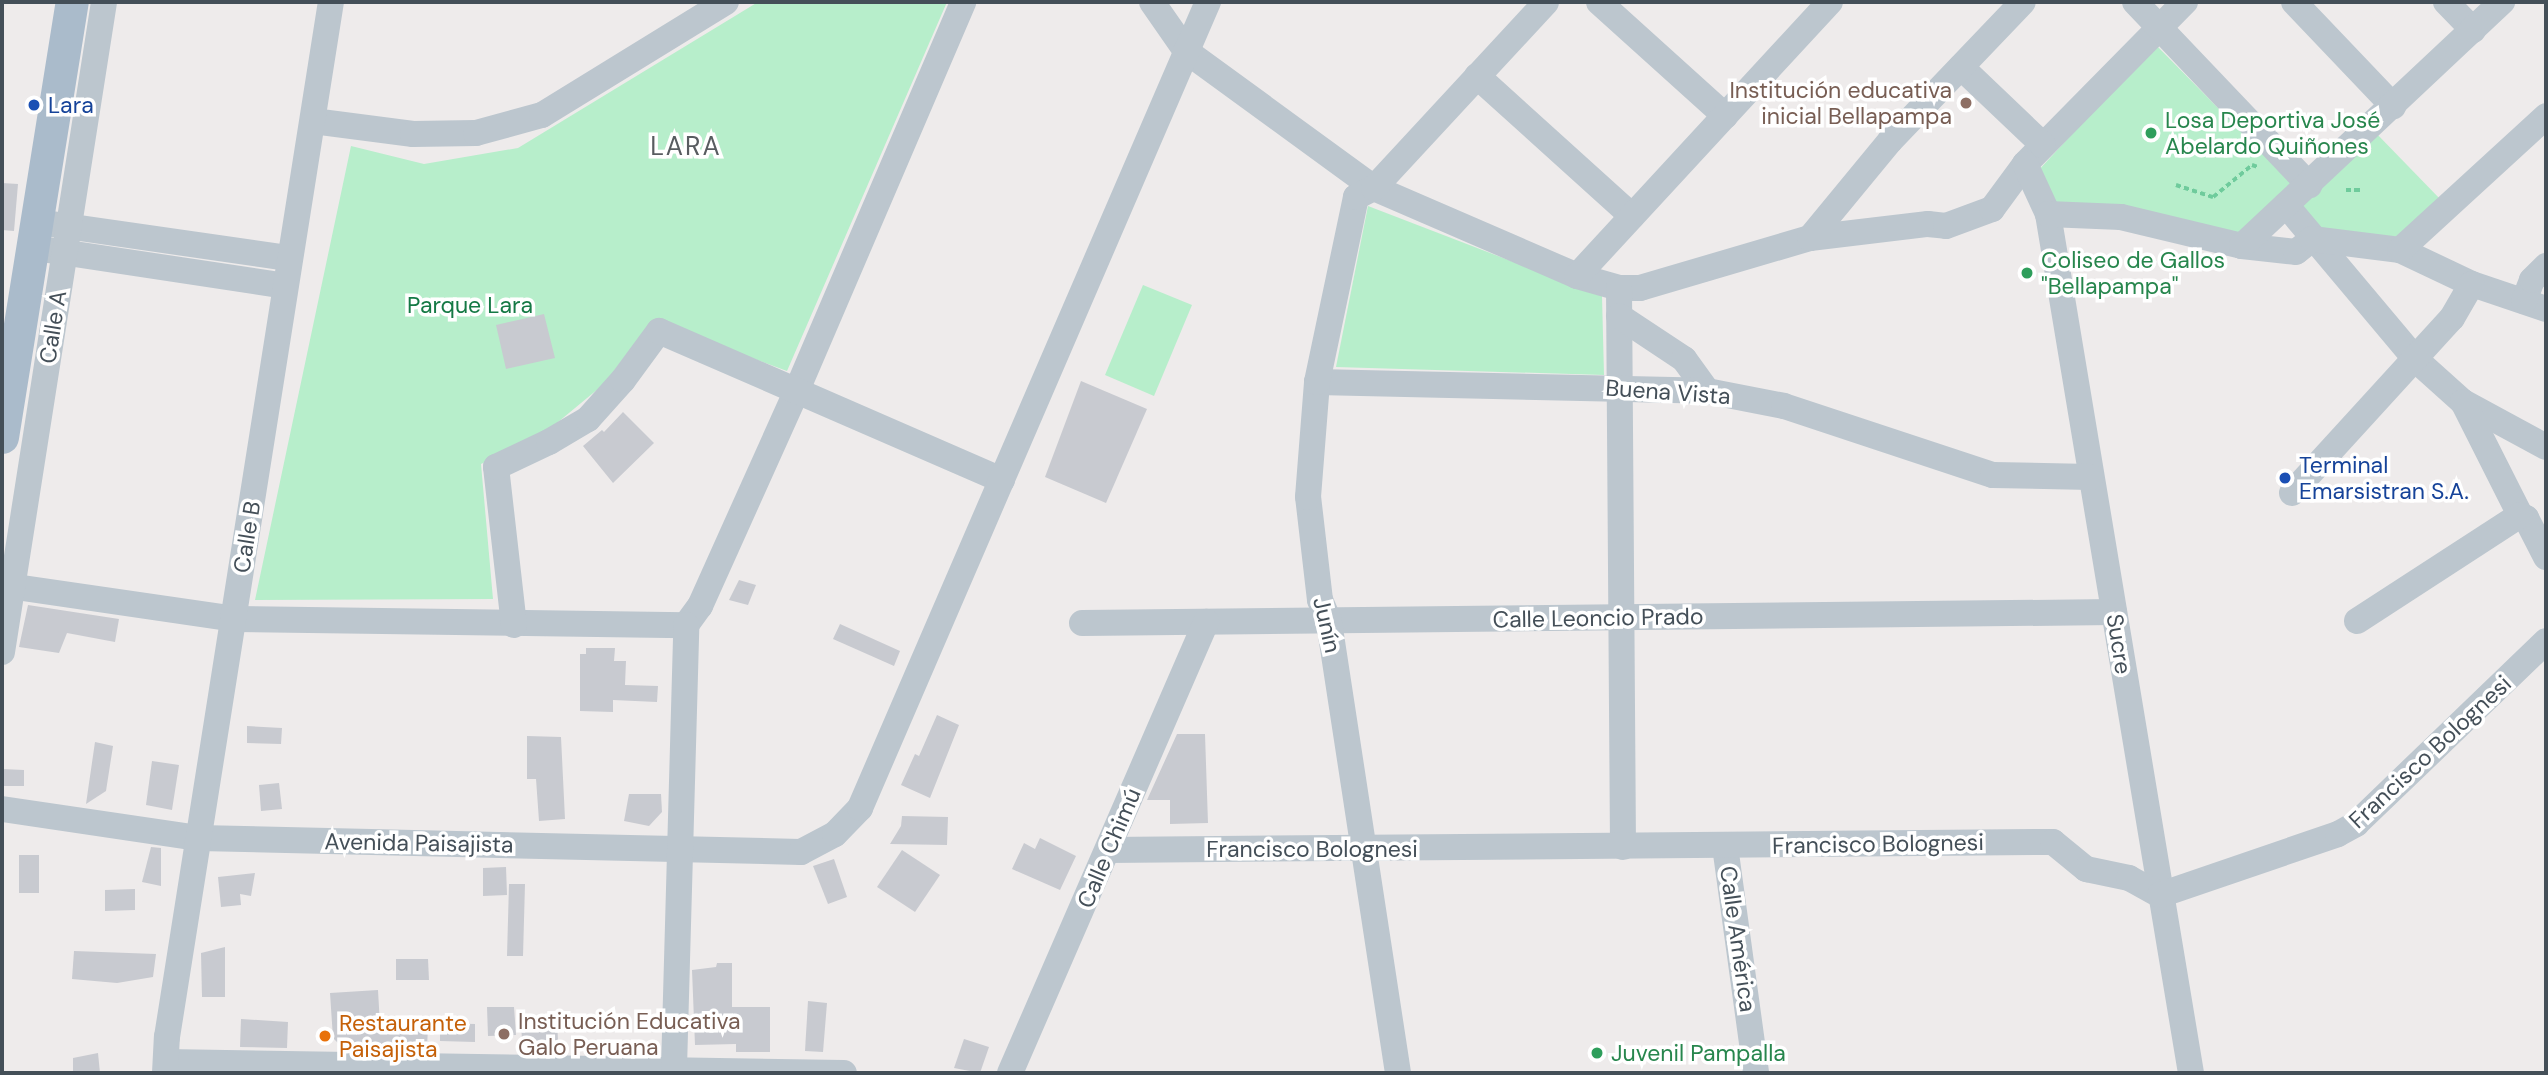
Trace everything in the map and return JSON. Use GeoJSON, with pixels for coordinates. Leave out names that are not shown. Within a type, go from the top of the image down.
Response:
{"type":"FeatureCollection","features":[{"type":"Feature","properties":{"kind":"main road"},"geometry":{"type":"LineString","coordinates":[[3,427],[46,232],[72,2]]}},
{"type":"Feature","properties":{"kind":"street"},"geometry":{"type":"LineString","coordinates":[[46,232],[104,2]]}},
{"type":"Feature","properties":{"kind":"street","name":"Calle B"},"geometry":{"type":"LineString","coordinates":[[166,1068],[167,1037],[331,2]]}},
{"type":"Feature","properties":{"kind":"street"},"geometry":{"type":"LineString","coordinates":[[313,121],[413,134],[476,133],[542,115],[699,9],[726,2]]}},
{"type":"Feature","properties":{"kind":"street"},"geometry":{"type":"LineString","coordinates":[[674,1068],[686,625],[700,606],[797,390],[963,2]]}},
{"type":"Feature","properties":{"kind":"street"},"geometry":{"type":"LineString","coordinates":[[1152,2],[1186,51],[1374,188],[1577,276],[1619,288],[1640,288],[1810,238],[1928,224],[1946,226],[1992,209],[2046,210],[2121,217],[2242,246],[2296,252],[2312,239],[2400,250],[2472,284],[2535,305],[2532,279],[2546,267]]}},
{"type":"Feature","properties":{"kind":"street","name":"Avenida Paisajista"},"geometry":{"type":"LineString","coordinates":[[2,809],[199,838],[801,852],[835,834],[860,808],[1209,2]]}},
{"type":"Feature","properties":{"kind":"street"},"geometry":{"type":"LineString","coordinates":[[1374,188],[1546,2]]}},
{"type":"Feature","properties":{"kind":"street"},"geometry":{"type":"LineString","coordinates":[[1599,2],[1725,116]]}},
{"type":"Feature","properties":{"kind":"street"},"geometry":{"type":"LineString","coordinates":[[1810,238],[1890,141],[2023,2]]}},
{"type":"Feature","properties":{"kind":"street"},"geometry":{"type":"LineString","coordinates":[[2135,2],[2309,185]]}},
{"type":"Feature","properties":{"kind":"street"},"geometry":{"type":"LineString","coordinates":[[1992,209],[2034,154],[2158,26],[2185,2]]}},
{"type":"Feature","properties":{"kind":"street"},"geometry":{"type":"LineString","coordinates":[[2294,2],[2393,106]]}},
{"type":"Feature","properties":{"kind":"street"},"geometry":{"type":"LineString","coordinates":[[2446,2],[2473,30]]}},
{"type":"Feature","properties":{"kind":"street"},"geometry":{"type":"LineString","coordinates":[[2242,246],[2502,2]]}},
{"type":"Feature","properties":{"kind":"street"},"geometry":{"type":"LineString","coordinates":[[1577,276],[1725,116],[1819,5]]}},
{"type":"Feature","properties":{"kind":"street"},"geometry":{"type":"LineString","coordinates":[[1961,67],[2034,154]]}},
{"type":"Feature","properties":{"kind":"street"},"geometry":{"type":"LineString","coordinates":[[1477,76],[1632,216]]}},
{"type":"Feature","properties":{"kind":"street"},"geometry":{"type":"LineString","coordinates":[[2400,250],[2546,116]]}},
{"type":"Feature","properties":{"kind":"street","name":"Sucre"},"geometry":{"type":"LineString","coordinates":[[2034,154],[2046,210],[2191,1073]]}},
{"type":"Feature","properties":{"kind":"street","name":"Junín"},"geometry":{"type":"LineString","coordinates":[[1374,188],[1356,197],[1317,382],[1308,496],[1320,600],[1329,621],[1398,1073]]}},
{"type":"Feature","properties":{"kind":"street"},"geometry":{"type":"LineString","coordinates":[[2286,205],[2415,359],[2463,402],[2546,447]]}},
{"type":"Feature","properties":{"kind":"street"},"geometry":{"type":"LineString","coordinates":[[46,232],[65,252],[285,286]]}},
{"type":"Feature","properties":{"kind":"street"},"geometry":{"type":"LineString","coordinates":[[46,232],[289,258]]}},
{"type":"Feature","properties":{"kind":"street","name":"Calle A"},"geometry":{"type":"LineString","coordinates":[[2,652],[7,586],[65,252]]}},
{"type":"Feature","properties":{"kind":"street"},"geometry":{"type":"LineString","coordinates":[[2292,493],[2452,318],[2472,284]]}},
{"type":"Feature","properties":{"kind":"street"},"geometry":{"type":"LineString","coordinates":[[1619,288],[1623,847]]}},
{"type":"Feature","properties":{"kind":"street"},"geometry":{"type":"LineString","coordinates":[[1619,316],[1684,359],[1707,391]]}},
{"type":"Feature","properties":{"kind":"street"},"geometry":{"type":"LineString","coordinates":[[514,625],[496,467],[588,419],[623,380],[659,331],[1002,480]]}},
{"type":"Feature","properties":{"kind":"street","name":"Buena Vista"},"geometry":{"type":"LineString","coordinates":[[1317,382],[1707,391],[1784,406],[1993,475],[2091,477]]}},
{"type":"Feature","properties":{"kind":"street"},"geometry":{"type":"LineString","coordinates":[[2463,402],[2520,515],[2526,518],[2546,556]]}},
{"type":"Feature","properties":{"kind":"street"},"geometry":{"type":"LineString","coordinates":[[2357,621],[2520,515]]}},
{"type":"Feature","properties":{"kind":"street"},"geometry":{"type":"LineString","coordinates":[[7,586],[235,619],[514,625],[686,625]]}},
{"type":"Feature","properties":{"kind":"street","name":"Calle Leoncio Prado"},"geometry":{"type":"LineString","coordinates":[[1082,623],[2114,612]]}},
{"type":"Feature","properties":{"kind":"street","name":"Calle Chimú"},"geometry":{"type":"LineString","coordinates":[[1010,1073],[1206,622]]}},
{"type":"Feature","properties":{"kind":"street","name":"Francisco Bolognesi"},"geometry":{"type":"LineString","coordinates":[[1108,849],[2053,842],[2086,869],[2129,878],[2160,895],[2338,834],[2356,824],[2546,640]]}},
{"type":"Feature","properties":{"kind":"street","name":"Calle América"},"geometry":{"type":"LineString","coordinates":[[1725,846],[1756,1073]]}},
{"type":"Feature","properties":{"kind":"street"},"geometry":{"type":"LineString","coordinates":[[166,1068],[674,1068],[844,1073]]}},
{"type":"Feature","properties":{"kind":"path"},"geometry":{"type":"LineString","coordinates":[[2176,186],[2213,197],[2252,165],[2263,172]]}},
{"type":"Feature","properties":{"kind":"path"},"geometry":{"type":"LineString","coordinates":[[2346,190],[2362,190]]}},
{"type":"Feature","properties":{"kind":"green space","name":"Parque Lara"},"geometry":{"type":"Polygon","coordinates":[[[758,2],[947,2],[787,371],[652,321],[604,384],[546,432],[481,464],[493,599],[255,600],[351,146],[424,164],[518,148],[758,2]]]}},
{"type":"Feature","properties":{"kind":"green space"},"geometry":{"type":"Polygon","coordinates":[[[2155,44],[2296,187],[2246,237],[2049,201],[2037,172],[2155,44]]]}},
{"type":"Feature","properties":{"kind":"green space"},"geometry":{"type":"Polygon","coordinates":[[[2374,131],[2441,200],[2399,237],[2309,229],[2297,204],[2374,131]]]}},
{"type":"Feature","properties":{"kind":"green space"},"geometry":{"type":"Polygon","coordinates":[[[1368,206],[1602,296],[1604,375],[1336,367],[1368,206]]]}},
{"type":"Feature","properties":{"kind":"green space"},"geometry":{"type":"Polygon","coordinates":[[[1143,285],[1192,305],[1154,396],[1105,375],[1143,285]]]}},
{"type":"Feature","properties":{"kind":"building"},"geometry":{"type":"Polygon","coordinates":[[[2,183],[18,184],[14,231],[2,230],[2,183]]]}},
{"type":"Feature","properties":{"kind":"building"},"geometry":{"type":"Polygon","coordinates":[[[544,314],[555,358],[506,369],[496,325],[544,314]]]}},
{"type":"Feature","properties":{"kind":"building"},"geometry":{"type":"Polygon","coordinates":[[[1081,381],[1147,409],[1106,503],[1045,477],[1081,381]]]}},
{"type":"Feature","properties":{"kind":"building"},"geometry":{"type":"Polygon","coordinates":[[[623,412],[654,443],[613,483],[583,446],[602,430],[604,432],[623,412]]]}},
{"type":"Feature","properties":{"kind":"building"},"geometry":{"type":"Polygon","coordinates":[[[739,580],[756,585],[748,605],[729,600],[739,580]]]}},
{"type":"Feature","properties":{"kind":"building"},"geometry":{"type":"Polygon","coordinates":[[[28,605],[119,619],[115,642],[67,633],[59,653],[19,647],[28,605]]]}},
{"type":"Feature","properties":{"kind":"building"},"geometry":{"type":"Polygon","coordinates":[[[840,624],[900,651],[894,666],[833,639],[840,624]]]}},
{"type":"Feature","properties":{"kind":"building"},"geometry":{"type":"Polygon","coordinates":[[[586,648],[615,648],[614,661],[626,661],[625,685],[658,686],[657,702],[613,700],[613,712],[580,711],[580,654],[586,654],[586,648]]]}},
{"type":"Feature","properties":{"kind":"building"},"geometry":{"type":"Polygon","coordinates":[[[937,715],[959,725],[930,798],[901,785],[915,754],[919,756],[937,715]]]}},
{"type":"Feature","properties":{"kind":"building"},"geometry":{"type":"Polygon","coordinates":[[[247,726],[282,728],[281,744],[247,743],[247,726]]]}},
{"type":"Feature","properties":{"kind":"building"},"geometry":{"type":"Polygon","coordinates":[[[1177,734],[1205,734],[1208,823],[1170,824],[1170,800],[1147,800],[1177,734]]]}},
{"type":"Feature","properties":{"kind":"building"},"geometry":{"type":"Polygon","coordinates":[[[527,736],[561,737],[565,819],[539,821],[536,779],[527,779],[527,736]]]}},
{"type":"Feature","properties":{"kind":"building"},"geometry":{"type":"Polygon","coordinates":[[[95,742],[113,746],[106,791],[86,804],[95,742]]]}},
{"type":"Feature","properties":{"kind":"building"},"geometry":{"type":"Polygon","coordinates":[[[152,761],[179,765],[172,810],[146,805],[152,761]]]}},
{"type":"Feature","properties":{"kind":"building"},"geometry":{"type":"Polygon","coordinates":[[[2,769],[24,770],[24,786],[2,786],[2,769]]]}},
{"type":"Feature","properties":{"kind":"building"},"geometry":{"type":"Polygon","coordinates":[[[279,783],[282,809],[261,811],[259,785],[279,783]]]}},
{"type":"Feature","properties":{"kind":"building"},"geometry":{"type":"Polygon","coordinates":[[[629,794],[661,794],[662,812],[649,826],[624,821],[629,794]]]}},
{"type":"Feature","properties":{"kind":"building"},"geometry":{"type":"Polygon","coordinates":[[[902,816],[948,817],[947,845],[890,844],[901,826],[902,816]]]}},
{"type":"Feature","properties":{"kind":"building"},"geometry":{"type":"Polygon","coordinates":[[[1040,838],[1076,856],[1060,890],[1012,869],[1024,843],[1035,849],[1040,838]]]}},
{"type":"Feature","properties":{"kind":"building"},"geometry":{"type":"Polygon","coordinates":[[[151,847],[161,848],[161,886],[142,882],[151,847]]]}},
{"type":"Feature","properties":{"kind":"building"},"geometry":{"type":"Polygon","coordinates":[[[902,850],[940,875],[915,912],[877,887],[902,850]]]}},
{"type":"Feature","properties":{"kind":"building"},"geometry":{"type":"Polygon","coordinates":[[[19,855],[39,855],[39,893],[19,893],[19,855]]]}},
{"type":"Feature","properties":{"kind":"building"},"geometry":{"type":"Polygon","coordinates":[[[834,859],[847,897],[828,904],[813,866],[834,859]]]}},
{"type":"Feature","properties":{"kind":"building"},"geometry":{"type":"Polygon","coordinates":[[[506,867],[507,895],[483,896],[483,868],[506,867]]]}},
{"type":"Feature","properties":{"kind":"building"},"geometry":{"type":"Polygon","coordinates":[[[255,873],[251,896],[240,894],[241,905],[221,907],[218,877],[255,873]]]}},
{"type":"Feature","properties":{"kind":"building"},"geometry":{"type":"Polygon","coordinates":[[[509,884],[525,884],[523,956],[507,956],[509,884]]]}},
{"type":"Feature","properties":{"kind":"building"},"geometry":{"type":"Polygon","coordinates":[[[135,889],[135,910],[105,911],[105,890],[135,889]]]}},
{"type":"Feature","properties":{"kind":"building"},"geometry":{"type":"Polygon","coordinates":[[[225,947],[225,997],[202,997],[201,953],[225,947]]]}},
{"type":"Feature","properties":{"kind":"building"},"geometry":{"type":"Polygon","coordinates":[[[74,951],[156,954],[153,977],[117,983],[72,979],[74,951]]]}},
{"type":"Feature","properties":{"kind":"building"},"geometry":{"type":"Polygon","coordinates":[[[396,959],[428,959],[429,980],[396,980],[396,959]]]}},
{"type":"Feature","properties":{"kind":"building"},"geometry":{"type":"Polygon","coordinates":[[[717,963],[732,963],[732,1007],[770,1007],[770,1052],[736,1052],[736,1044],[695,1045],[692,970],[716,967],[717,963]]]}},
{"type":"Feature","properties":{"kind":"building"},"geometry":{"type":"Polygon","coordinates":[[[378,990],[380,1025],[428,1027],[427,1048],[353,1043],[340,1045],[333,1038],[330,993],[378,990]]]}},
{"type":"Feature","properties":{"kind":"building"},"geometry":{"type":"Polygon","coordinates":[[[808,1001],[827,1003],[823,1052],[805,1051],[808,1001]]]}},
{"type":"Feature","properties":{"kind":"building"},"geometry":{"type":"Polygon","coordinates":[[[487,1007],[514,1007],[516,1035],[488,1036],[487,1007]]]}},
{"type":"Feature","properties":{"kind":"building"},"geometry":{"type":"Polygon","coordinates":[[[241,1019],[288,1022],[287,1048],[240,1047],[241,1019]]]}},
{"type":"Feature","properties":{"kind":"building"},"geometry":{"type":"Polygon","coordinates":[[[557,1021],[558,1040],[522,1041],[521,1022],[557,1021]]]}},
{"type":"Feature","properties":{"kind":"building"},"geometry":{"type":"Polygon","coordinates":[[[440,1023],[475,1024],[475,1042],[440,1041],[440,1023]]]}},
{"type":"Feature","properties":{"kind":"building"},"geometry":{"type":"Polygon","coordinates":[[[964,1039],[989,1047],[980,1073],[954,1068],[964,1039]]]}},
{"type":"Feature","properties":{"kind":"building"},"geometry":{"type":"Polygon","coordinates":[[[98,1053],[100,1073],[73,1073],[73,1058],[98,1053]]]}},
{"type":"Feature","properties":{"kind":"place","name":"Institución educativa inicial Bellapampa"},"geometry":{"type":"Point","coordinates":[1966,103]}},
{"type":"Feature","properties":{"kind":"place","name":"Lara"},"geometry":{"type":"Point","coordinates":[34,105]}},
{"type":"Feature","properties":{"kind":"place","name":"Losa Deportiva José Abelardo Quiñones"},"geometry":{"type":"Point","coordinates":[2151,133]}},
{"type":"Feature","properties":{"kind":"place","name":"Coliseo de Gallos \"Bellapampa\""},"geometry":{"type":"Point","coordinates":[2027,273]}},
{"type":"Feature","properties":{"kind":"place","name":"Terminal Emarsistran S.A."},"geometry":{"type":"Point","coordinates":[2285,478]}},
{"type":"Feature","properties":{"kind":"place","name":"Institución Educativa Galo Peruana"},"geometry":{"type":"Point","coordinates":[504,1034]}},
{"type":"Feature","properties":{"kind":"place","name":"Restaurante Paisajista"},"geometry":{"type":"Point","coordinates":[325,1036]}},
{"type":"Feature","properties":{"kind":"place","name":"Juvenil Pampalla"},"geometry":{"type":"Point","coordinates":[1597,1053]}},
{"type":"Feature","properties":{"kind":"district","name":"LARA"},"geometry":{"type":"Point","coordinates":[686,147]}}]}
